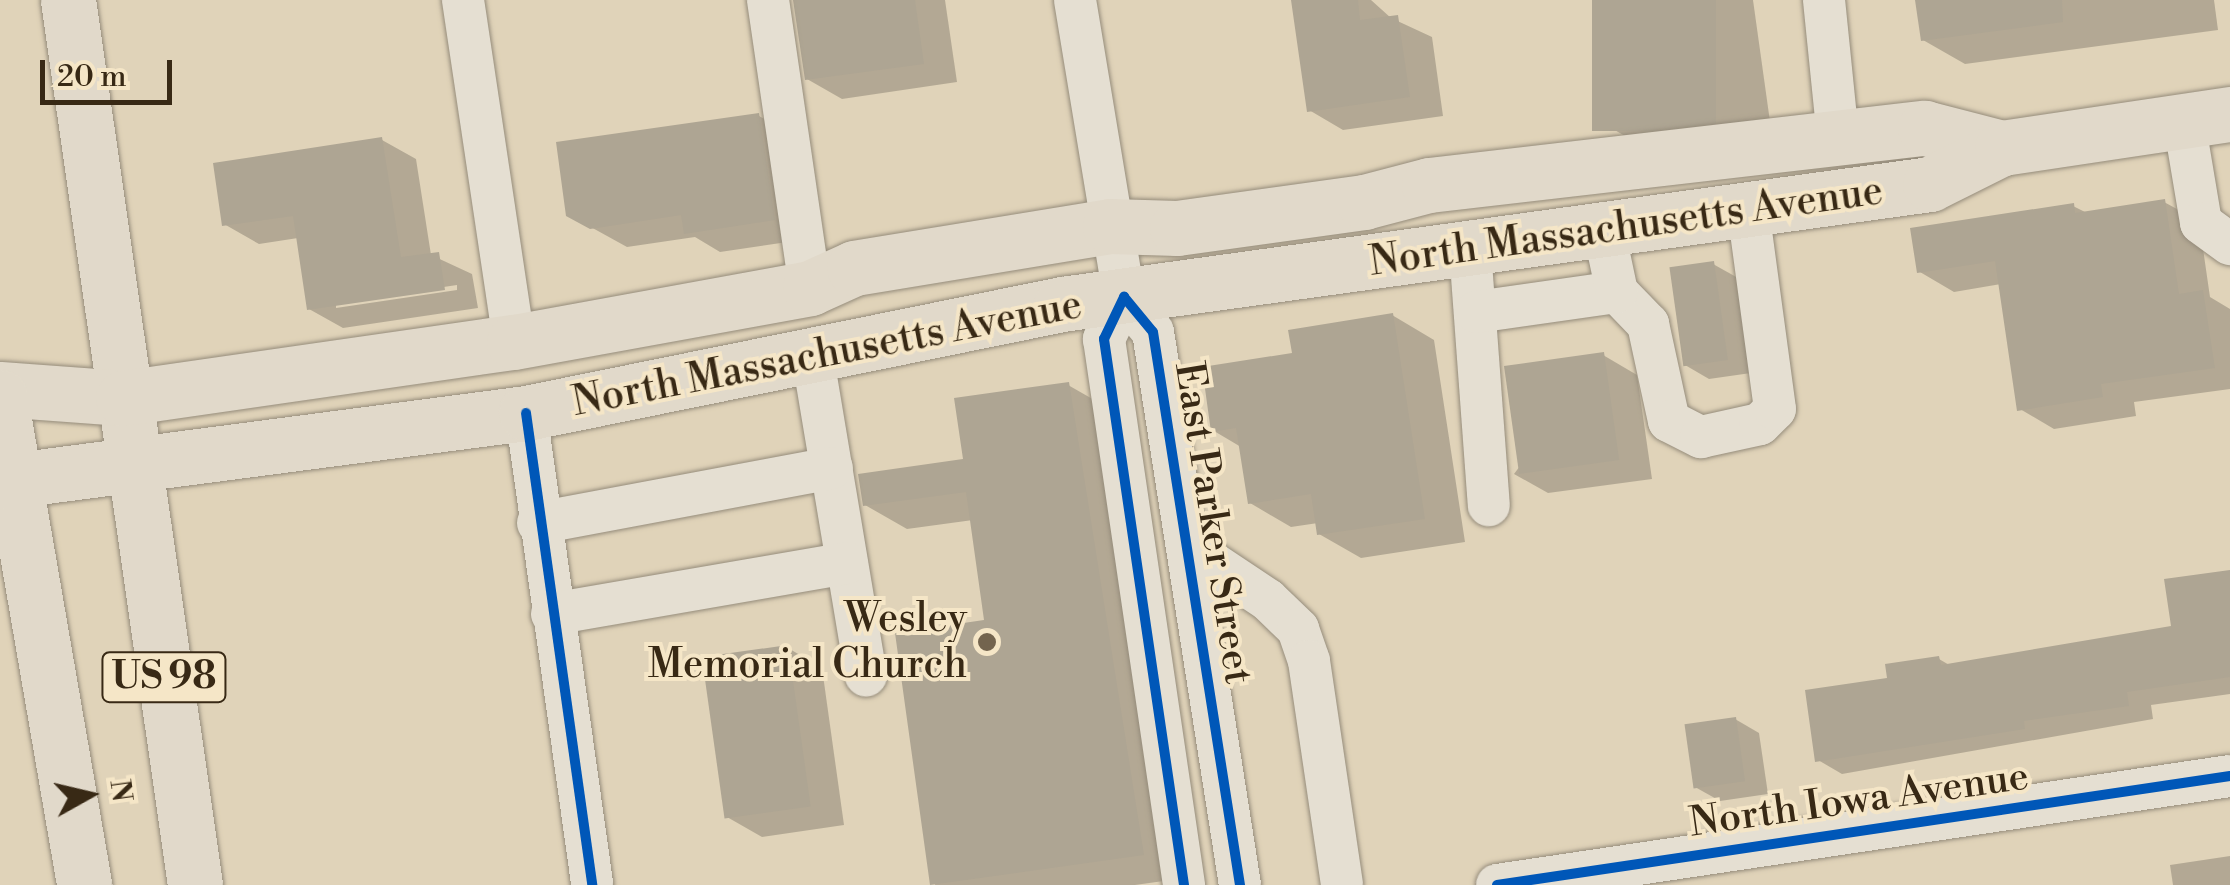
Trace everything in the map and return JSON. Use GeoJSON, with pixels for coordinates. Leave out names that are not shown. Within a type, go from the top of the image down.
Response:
{"type":"FeatureCollection","features":[{"type":"Feature","properties":{"kind":"main road","name":"US 98"},"geometry":{"type":"LineString","coordinates":[[68,0],[132,468],[195,885]]}},
{"type":"Feature","properties":{"kind":"main road","name":"North Massachusetts Avenue"},"geometry":{"type":"LineString","coordinates":[[6,482],[526,413],[813,359],[1062,304],[1930,184],[2002,148],[2207,117]]}},
{"type":"Feature","properties":{"kind":"main road","name":"North Massachusetts Avenue"},"geometry":{"type":"LineString","coordinates":[[0,389],[123,398],[514,342],[810,288],[854,268],[1110,226],[1177,228],[1364,202],[1429,185],[1925,128],[2002,148]]}},
{"type":"Feature","properties":{"kind":"main road","name":"US 98"},"geometry":{"type":"LineString","coordinates":[[0,397],[6,482],[84,885]]}},
{"type":"Feature","properties":{"kind":"street"},"geometry":{"type":"LineString","coordinates":[[463,0],[514,342]]}},
{"type":"Feature","properties":{"kind":"street"},"geometry":{"type":"LineString","coordinates":[[768,0],[810,288]]}},
{"type":"Feature","properties":{"kind":"street","name":"East Parker Street"},"geometry":{"type":"LineString","coordinates":[[1076,0],[1124,298],[1153,332],[1240,885]]}},
{"type":"Feature","properties":{"kind":"street"},"geometry":{"type":"LineString","coordinates":[[1824,0],[1838,138]]}},
{"type":"Feature","properties":{"kind":"street"},"geometry":{"type":"LineString","coordinates":[[2207,117],[2201,223],[2230,244]]}},
{"type":"Feature","properties":{"kind":"street"},"geometry":{"type":"LineString","coordinates":[[1604,230],[1617,292],[1648,324],[1669,421],[1702,436],[1760,424],[1775,409],[1748,210]]}},
{"type":"Feature","properties":{"kind":"street"},"geometry":{"type":"LineString","coordinates":[[1470,250],[1488,505]]}},
{"type":"Feature","properties":{"kind":"street"},"geometry":{"type":"LineString","coordinates":[[1476,312],[1617,292]]}},
{"type":"Feature","properties":{"kind":"street","name":"East Parker Street"},"geometry":{"type":"LineString","coordinates":[[1124,298],[1104,339],[1184,885]]}},
{"type":"Feature","properties":{"kind":"street"},"geometry":{"type":"LineString","coordinates":[[813,359],[866,676]]}},
{"type":"Feature","properties":{"kind":"street"},"geometry":{"type":"LineString","coordinates":[[526,413],[538,523],[592,885]]}},
{"type":"Feature","properties":{"kind":"street"},"geometry":{"type":"LineString","coordinates":[[538,523],[832,468]]}},
{"type":"Feature","properties":{"kind":"street"},"geometry":{"type":"LineString","coordinates":[[1187,546],[1268,600],[1298,630],[1309,661],[1342,885]]}},
{"type":"Feature","properties":{"kind":"street"},"geometry":{"type":"LineString","coordinates":[[552,614],[847,563]]}},
{"type":"Feature","properties":{"kind":"street","name":"North Iowa Avenue"},"geometry":{"type":"LineString","coordinates":[[1497,885],[2230,776]]}},
{"type":"Feature","properties":{"kind":"building"},"geometry":{"type":"Polygon","coordinates":[[[793,0],[915,0],[924,64],[805,80],[793,0]]]}},
{"type":"Feature","properties":{"kind":"building"},"geometry":{"type":"Polygon","coordinates":[[[1291,0],[1358,0],[1360,20],[1398,15],[1410,97],[1307,112],[1291,0]]]}},
{"type":"Feature","properties":{"kind":"building"},"geometry":{"type":"Polygon","coordinates":[[[1592,0],[1716,0],[1716,131],[1592,131],[1592,0]]]}},
{"type":"Feature","properties":{"kind":"building"},"geometry":{"type":"Polygon","coordinates":[[[1915,0],[2062,0],[2063,22],[1921,41],[1915,0]]]}},
{"type":"Feature","properties":{"kind":"building"},"geometry":{"type":"Polygon","coordinates":[[[759,113],[775,220],[684,234],[681,215],[590,229],[566,216],[556,142],[759,113]]]}},
{"type":"Feature","properties":{"kind":"building"},"geometry":{"type":"Polygon","coordinates":[[[382,137],[401,257],[439,252],[445,290],[307,310],[293,216],[222,226],[213,163],[382,137]]]}},
{"type":"Feature","properties":{"kind":"building"},"geometry":{"type":"Polygon","coordinates":[[[2165,199],[2179,294],[2203,290],[2215,368],[2101,384],[2103,397],[2017,411],[1995,261],[1917,273],[1910,228],[2074,203],[2075,213],[2165,199]]]}},
{"type":"Feature","properties":{"kind":"building"},"geometry":{"type":"Polygon","coordinates":[[[1714,261],[1728,360],[1683,366],[1669,267],[1714,261]]]}},
{"type":"Feature","properties":{"kind":"building"},"geometry":{"type":"Polygon","coordinates":[[[1393,313],[1425,519],[1317,535],[1311,494],[1248,504],[1236,428],[1211,432],[1202,367],[1292,353],[1288,330],[1393,313]]]}},
{"type":"Feature","properties":{"kind":"building"},"geometry":{"type":"Polygon","coordinates":[[[1604,352],[1619,460],[1519,474],[1504,366],[1604,352]]]}},
{"type":"Feature","properties":{"kind":"building"},"geometry":{"type":"Polygon","coordinates":[[[1069,382],[1144,855],[930,885],[895,633],[984,620],[966,492],[863,506],[858,474],[963,459],[954,398],[1069,382]]]}},
{"type":"Feature","properties":{"kind":"building"},"geometry":{"type":"Polygon","coordinates":[[[2230,570],[2230,677],[2127,692],[2129,706],[2024,721],[2025,729],[1815,762],[1805,690],[1887,678],[1885,664],[1939,656],[1941,665],[2171,626],[2164,579],[2230,570]]]}},
{"type":"Feature","properties":{"kind":"building"},"geometry":{"type":"Polygon","coordinates":[[[788,645],[811,806],[725,819],[702,657],[788,645]]]}},
{"type":"Feature","properties":{"kind":"building"},"geometry":{"type":"Polygon","coordinates":[[[1736,717],[1745,781],[1694,789],[1685,724],[1736,717]]]}},
{"type":"Feature","properties":{"kind":"cycle path"},"geometry":{"type":"LineString","coordinates":[[1184,885],[1104,339],[1124,297],[1153,332],[1240,885]]}},
{"type":"Feature","properties":{"kind":"cycle path"},"geometry":{"type":"LineString","coordinates":[[526,413],[592,885]]}},
{"type":"Feature","properties":{"kind":"cycle path"},"geometry":{"type":"LineString","coordinates":[[1497,885],[2230,776]]}},
{"type":"Feature","properties":{"kind":"place","name":"Wesley Memorial Church"},"geometry":{"type":"Point","coordinates":[987,642]}}]}
